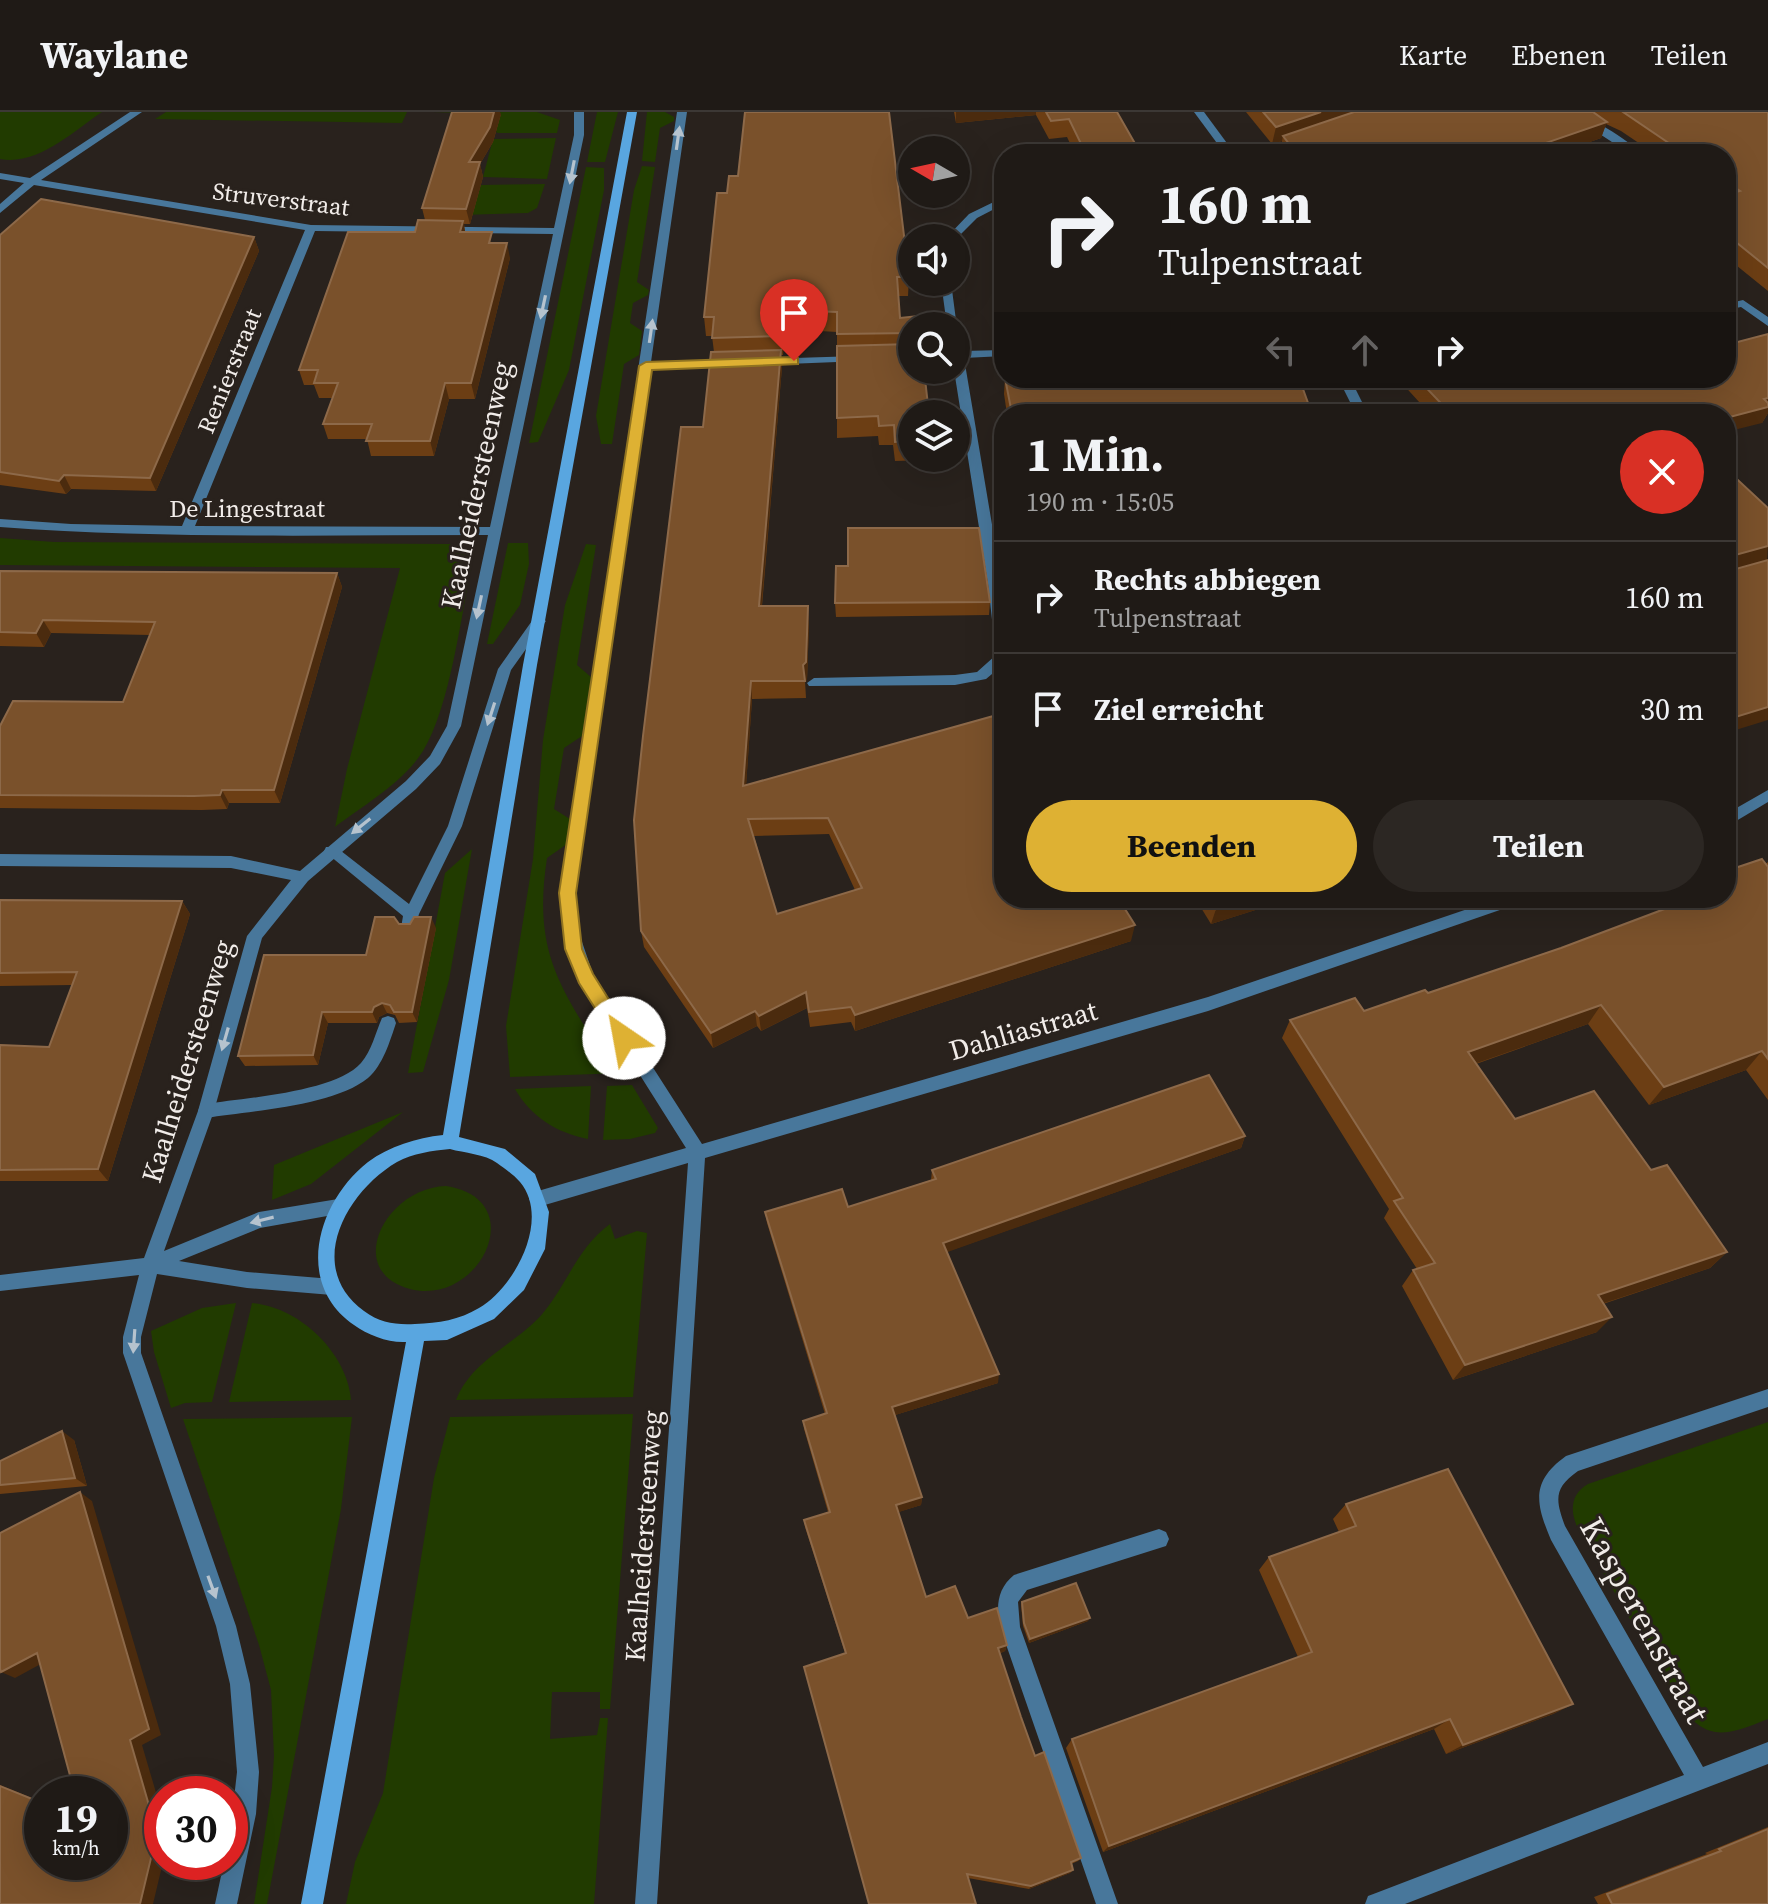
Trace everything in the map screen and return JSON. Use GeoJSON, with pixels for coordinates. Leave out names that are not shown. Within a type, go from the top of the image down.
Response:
{"type":"FeatureCollection","features":[{"type":"Feature","properties":{"kind":"street"},"geometry":{"type":"LineString","coordinates":[[0,210],[31,182],[137,112]]}},
{"type":"Feature","properties":{"kind":"street","name":"Kaalheidersteenweg"},"geometry":{"type":"LineString","coordinates":[[226,1904],[245,1814],[248,1772],[240,1684],[226,1626],[132,1353],[132,1337],[150,1265],[206,1111],[255,936],[303,877],[411,785],[447,743],[454,726],[579,135],[579,112]]}},
{"type":"Feature","properties":{"kind":"street"},"geometry":{"type":"LineString","coordinates":[[450,1142],[539,621],[632,112]]}},
{"type":"Feature","properties":{"kind":"street"},"geometry":{"type":"LineString","coordinates":[[682,112],[567,893],[573,949],[586,977],[697,1151]]}},
{"type":"Feature","properties":{"kind":"street"},"geometry":{"type":"LineString","coordinates":[[1199,112],[1223,144]]}},
{"type":"Feature","properties":{"kind":"street"},"geometry":{"type":"LineString","coordinates":[[1571,112],[1625,144]]}},
{"type":"Feature","properties":{"kind":"street"},"geometry":{"type":"LineString","coordinates":[[1288,144],[1310,137]]}},
{"type":"Feature","properties":{"kind":"street"},"geometry":{"type":"LineString","coordinates":[[1617,144],[1622,142]]}},
{"type":"Feature","properties":{"kind":"street","name":"Struverstraat"},"geometry":{"type":"LineString","coordinates":[[0,176],[311,228],[559,231]]}},
{"type":"Feature","properties":{"kind":"street"},"geometry":{"type":"LineString","coordinates":[[965,224],[994,205]]}},
{"type":"Feature","properties":{"kind":"street","name":"Renierstraat"},"geometry":{"type":"LineString","coordinates":[[187,530],[311,228]]}},
{"type":"Feature","properties":{"kind":"street"},"geometry":{"type":"LineString","coordinates":[[1736,305],[1743,303],[1768,323]]}},
{"type":"Feature","properties":{"kind":"street"},"geometry":{"type":"LineString","coordinates":[[970,352],[994,353]]}},
{"type":"Feature","properties":{"kind":"street"},"geometry":{"type":"LineString","coordinates":[[755,363],[865,359]]}},
{"type":"Feature","properties":{"kind":"street"},"geometry":{"type":"LineString","coordinates":[[646,366],[740,363]]}},
{"type":"Feature","properties":{"kind":"street"},"geometry":{"type":"LineString","coordinates":[[962,384],[994,578]]}},
{"type":"Feature","properties":{"kind":"street","name":"De Lingestraat"},"geometry":{"type":"LineString","coordinates":[[0,523],[187,530],[494,531]]}},
{"type":"Feature","properties":{"kind":"street"},"geometry":{"type":"LineString","coordinates":[[331,851],[410,921],[455,826],[505,669],[539,621]]}},
{"type":"Feature","properties":{"kind":"street"},"geometry":{"type":"LineString","coordinates":[[814,683],[955,680],[981,676],[994,665]]}},
{"type":"Feature","properties":{"kind":"street"},"geometry":{"type":"LineString","coordinates":[[1736,815],[1768,795]]}},
{"type":"Feature","properties":{"kind":"street"},"geometry":{"type":"LineString","coordinates":[[0,860],[231,862],[303,877]]}},
{"type":"Feature","properties":{"kind":"street","name":"Dahliastraat"},"geometry":{"type":"LineString","coordinates":[[538,1199],[1208,1004],[1489,908]]}},
{"type":"Feature","properties":{"kind":"street"},"geometry":{"type":"LineString","coordinates":[[206,1111],[323,1090],[351,1081],[371,1062],[388,1023]]}},
{"type":"Feature","properties":{"kind":"street"},"geometry":{"type":"LineString","coordinates":[[450,1142],[471,1143],[506,1157],[520,1168],[538,1199],[542,1225],[537,1252],[523,1278],[503,1302],[477,1320],[457,1328],[416,1336],[389,1332],[364,1323],[345,1307],[332,1287],[325,1247],[338,1207],[349,1191],[378,1164],[413,1148],[450,1142]]}},
{"type":"Feature","properties":{"kind":"street","name":"Kaalheidersteenweg"},"geometry":{"type":"LineString","coordinates":[[646,1904],[697,1151]]}},
{"type":"Feature","properties":{"kind":"street"},"geometry":{"type":"LineString","coordinates":[[0,1283],[150,1265],[259,1220],[338,1207]]}},
{"type":"Feature","properties":{"kind":"street"},"geometry":{"type":"LineString","coordinates":[[150,1265],[247,1280],[332,1287]]}},
{"type":"Feature","properties":{"kind":"street"},"geometry":{"type":"LineString","coordinates":[[312,1904],[416,1336]]}},
{"type":"Feature","properties":{"kind":"street","name":"Kasperenstraat"},"geometry":{"type":"LineString","coordinates":[[1699,1781],[1558,1533],[1548,1510],[1548,1491],[1556,1474],[1573,1463],[1768,1398]]}},
{"type":"Feature","properties":{"kind":"street"},"geometry":{"type":"LineString","coordinates":[[1107,1904],[1010,1627],[1007,1603],[1010,1591],[1021,1582],[1159,1539]]}},
{"type":"Feature","properties":{"kind":"street"},"geometry":{"type":"LineString","coordinates":[[1376,1904],[1768,1753]]}},
{"type":"Feature","properties":{"kind":"green space"},"geometry":{"type":"Polygon","coordinates":[[[0,112],[102,112],[54,146],[14,160],[0,159],[0,112]]]}},
{"type":"Feature","properties":{"kind":"green space"},"geometry":{"type":"Polygon","coordinates":[[[166,112],[407,112],[402,123],[155,119],[166,112]]]}},
{"type":"Feature","properties":{"kind":"green space"},"geometry":{"type":"Polygon","coordinates":[[[433,112],[537,112],[560,120],[557,133],[498,133],[500,114],[433,112]]]}},
{"type":"Feature","properties":{"kind":"green space"},"geometry":{"type":"Polygon","coordinates":[[[597,112],[618,112],[605,162],[587,162],[597,112]]]}},
{"type":"Feature","properties":{"kind":"green space"},"geometry":{"type":"Polygon","coordinates":[[[647,112],[665,112],[674,117],[674,121],[660,128],[655,162],[642,161],[647,112]]]}},
{"type":"Feature","properties":{"kind":"green space"},"geometry":{"type":"Polygon","coordinates":[[[556,138],[547,179],[483,177],[493,139],[556,138]]]}},
{"type":"Feature","properties":{"kind":"green space"},"geometry":{"type":"Polygon","coordinates":[[[642,166],[655,167],[637,282],[649,290],[648,295],[633,303],[630,323],[642,331],[639,355],[624,364],[612,444],[601,444],[596,416],[634,190],[642,166]]]}},
{"type":"Feature","properties":{"kind":"green space"},"geometry":{"type":"Polygon","coordinates":[[[586,167],[604,168],[604,190],[569,370],[538,442],[529,443],[586,167]]]}},
{"type":"Feature","properties":{"kind":"green space"},"geometry":{"type":"Polygon","coordinates":[[[545,184],[537,208],[528,213],[461,215],[475,204],[481,185],[545,184]]]}},
{"type":"Feature","properties":{"kind":"green space"},"geometry":{"type":"Polygon","coordinates":[[[0,538],[54,542],[450,544],[468,554],[472,563],[454,660],[440,711],[423,751],[405,773],[383,792],[335,827],[347,769],[400,568],[0,565],[0,538]]]}},
{"type":"Feature","properties":{"kind":"green space"},"geometry":{"type":"Polygon","coordinates":[[[508,543],[528,543],[529,564],[520,605],[493,644],[487,644],[508,543]]]}},
{"type":"Feature","properties":{"kind":"green space"},"geometry":{"type":"Polygon","coordinates":[[[586,544],[596,545],[577,665],[591,677],[582,736],[564,748],[554,809],[570,819],[567,844],[547,858],[544,918],[553,965],[562,987],[605,1059],[614,1057],[624,1073],[510,1077],[506,1026],[533,859],[543,740],[565,605],[586,544]]]}},
{"type":"Feature","properties":{"kind":"green space"},"geometry":{"type":"Polygon","coordinates":[[[472,849],[449,980],[423,1072],[408,1073],[445,873],[472,849]]]}},
{"type":"Feature","properties":{"kind":"green space"},"geometry":{"type":"Polygon","coordinates":[[[632,1085],[658,1128],[655,1133],[630,1139],[603,1140],[607,1086],[632,1085]]]}},
{"type":"Feature","properties":{"kind":"green space"},"geometry":{"type":"Polygon","coordinates":[[[591,1086],[588,1139],[566,1133],[537,1116],[515,1089],[591,1086]]]}},
{"type":"Feature","properties":{"kind":"green space"},"geometry":{"type":"Polygon","coordinates":[[[403,1112],[311,1184],[272,1200],[274,1165],[403,1112]]]}},
{"type":"Feature","properties":{"kind":"green space"},"geometry":{"type":"Polygon","coordinates":[[[446,1186],[472,1195],[486,1210],[491,1229],[486,1249],[475,1268],[457,1282],[435,1290],[410,1289],[390,1279],[379,1266],[376,1249],[380,1232],[390,1215],[405,1200],[424,1190],[446,1186]]]}},
{"type":"Feature","properties":{"kind":"green space"},"geometry":{"type":"Polygon","coordinates":[[[610,1224],[615,1239],[637,1231],[647,1233],[633,1397],[456,1400],[484,1362],[543,1313],[589,1244],[610,1224]]]}},
{"type":"Feature","properties":{"kind":"green space"},"geometry":{"type":"Polygon","coordinates":[[[236,1303],[212,1402],[185,1403],[171,1408],[151,1331],[202,1308],[236,1303]]]}},
{"type":"Feature","properties":{"kind":"green space"},"geometry":{"type":"Polygon","coordinates":[[[252,1303],[287,1313],[318,1335],[341,1366],[351,1400],[229,1402],[252,1303]]]}},
{"type":"Feature","properties":{"kind":"green space"},"geometry":{"type":"Polygon","coordinates":[[[633,1414],[610,1709],[600,1709],[600,1692],[552,1692],[550,1739],[597,1735],[600,1718],[608,1718],[594,1904],[346,1904],[355,1862],[383,1793],[434,1478],[450,1417],[633,1414]]]}},
{"type":"Feature","properties":{"kind":"green space"},"geometry":{"type":"Polygon","coordinates":[[[352,1417],[341,1509],[267,1904],[254,1904],[272,1787],[271,1690],[259,1645],[183,1419],[352,1417]]]}},
{"type":"Feature","properties":{"kind":"green space"},"geometry":{"type":"Polygon","coordinates":[[[1768,1422],[1768,1719],[1739,1730],[1716,1732],[1695,1722],[1675,1697],[1579,1531],[1574,1518],[1574,1499],[1588,1484],[1768,1422]]]}},
{"type":"Feature","properties":{"kind":"building"},"geometry":{"type":"Polygon","coordinates":[[[452,112],[494,112],[490,127],[469,162],[480,162],[466,209],[422,208],[452,112]]]}},
{"type":"Feature","properties":{"kind":"building"},"geometry":{"type":"Polygon","coordinates":[[[745,112],[889,112],[898,208],[901,208],[903,224],[898,224],[898,333],[837,334],[837,312],[784,310],[782,336],[712,338],[714,317],[704,317],[717,193],[727,193],[729,176],[738,176],[745,112]]]}},
{"type":"Feature","properties":{"kind":"building"},"geometry":{"type":"Polygon","coordinates":[[[1046,112],[1117,112],[1135,144],[1081,144],[1069,119],[1051,121],[1046,112]]]}},
{"type":"Feature","properties":{"kind":"building"},"geometry":{"type":"Polygon","coordinates":[[[1263,112],[1321,112],[1276,127],[1263,112]]]}},
{"type":"Feature","properties":{"kind":"building"},"geometry":{"type":"Polygon","coordinates":[[[1354,112],[1593,112],[1607,122],[1543,144],[1289,144],[1283,136],[1354,112]]]}},
{"type":"Feature","properties":{"kind":"building"},"geometry":{"type":"Polygon","coordinates":[[[1623,112],[1768,112],[1768,268],[1736,242],[1736,192],[1740,191],[1736,188],[1736,144],[1670,144],[1623,112]]]}},
{"type":"Feature","properties":{"kind":"building"},"geometry":{"type":"Polygon","coordinates":[[[41,199],[254,237],[150,478],[64,475],[59,481],[0,472],[0,235],[41,199]]]}},
{"type":"Feature","properties":{"kind":"building"},"geometry":{"type":"Polygon","coordinates":[[[418,220],[463,221],[460,232],[492,232],[489,243],[507,243],[471,383],[445,383],[430,441],[366,441],[372,424],[323,424],[338,383],[314,383],[318,370],[299,370],[348,232],[415,232],[418,220]]]}},
{"type":"Feature","properties":{"kind":"building"},"geometry":{"type":"Polygon","coordinates":[[[1768,334],[1768,398],[1764,399],[1768,407],[1736,415],[1736,404],[1442,404],[1426,388],[1736,388],[1736,342],[1768,334]]]}},
{"type":"Feature","properties":{"kind":"building"},"geometry":{"type":"Polygon","coordinates":[[[898,344],[898,384],[926,384],[927,400],[898,400],[898,442],[895,442],[894,425],[879,426],[878,416],[837,418],[837,346],[898,344]]]}},
{"type":"Feature","properties":{"kind":"building"},"geometry":{"type":"Polygon","coordinates":[[[781,350],[759,606],[808,606],[806,662],[803,665],[805,681],[751,681],[743,786],[994,716],[994,908],[1124,908],[1135,925],[855,1015],[851,1007],[809,1012],[806,992],[759,1016],[755,1011],[711,1033],[641,931],[634,820],[681,427],[703,427],[711,352],[781,350]],[[828,818],[748,819],[777,914],[862,888],[828,818]]]}},
{"type":"Feature","properties":{"kind":"building"},"geometry":{"type":"Polygon","coordinates":[[[1007,388],[1303,388],[1308,404],[1010,404],[1007,388]]]}},
{"type":"Feature","properties":{"kind":"building"},"geometry":{"type":"Polygon","coordinates":[[[1736,478],[1768,508],[1768,546],[1736,555],[1736,478]]]}},
{"type":"Feature","properties":{"kind":"building"},"geometry":{"type":"Polygon","coordinates":[[[848,528],[979,528],[990,602],[835,603],[836,566],[848,566],[848,528]]]}},
{"type":"Feature","properties":{"kind":"building"},"geometry":{"type":"Polygon","coordinates":[[[1768,560],[1768,707],[1736,717],[1736,569],[1768,560]]]}},
{"type":"Feature","properties":{"kind":"building"},"geometry":{"type":"Polygon","coordinates":[[[0,571],[337,573],[274,790],[222,790],[220,795],[194,796],[0,795],[0,726],[13,701],[123,702],[155,622],[43,620],[36,633],[0,632],[0,571]]]}},
{"type":"Feature","properties":{"kind":"building"},"geometry":{"type":"Polygon","coordinates":[[[1762,859],[1768,867],[1768,1059],[1762,1051],[1664,1087],[1601,1005],[1468,1052],[1515,1119],[1594,1091],[1651,1170],[1667,1165],[1727,1252],[1598,1295],[1612,1317],[1465,1365],[1413,1270],[1435,1263],[1394,1201],[1403,1198],[1290,1020],[1355,998],[1364,1011],[1425,990],[1428,993],[1667,908],[1736,908],[1736,868],[1762,859]]]}},
{"type":"Feature","properties":{"kind":"building"},"geometry":{"type":"Polygon","coordinates":[[[0,900],[182,901],[98,1169],[0,1170],[0,1045],[49,1047],[77,972],[0,973],[0,900]]]}},
{"type":"Feature","properties":{"kind":"building"},"geometry":{"type":"Polygon","coordinates":[[[375,917],[394,917],[399,924],[410,924],[414,917],[431,917],[412,1012],[394,1012],[390,1005],[382,1003],[372,1012],[322,1012],[313,1055],[238,1056],[264,955],[366,955],[375,917]]]}},
{"type":"Feature","properties":{"kind":"building"},"geometry":{"type":"Polygon","coordinates":[[[1209,1075],[1245,1136],[943,1243],[999,1374],[892,1407],[922,1497],[896,1505],[926,1597],[955,1586],[968,1618],[997,1608],[1007,1645],[998,1648],[1021,1717],[1035,1756],[1044,1752],[1081,1858],[1071,1862],[1073,1870],[1031,1886],[967,1874],[976,1904],[869,1904],[804,1667],[846,1653],[804,1520],[830,1512],[803,1421],[827,1413],[765,1212],[842,1189],[848,1207],[936,1179],[932,1170],[1209,1075]]]}},
{"type":"Feature","properties":{"kind":"building"},"geometry":{"type":"Polygon","coordinates":[[[62,1431],[75,1478],[0,1485],[0,1461],[62,1431]]]}},
{"type":"Feature","properties":{"kind":"building"},"geometry":{"type":"Polygon","coordinates":[[[1448,1469],[1573,1704],[1463,1745],[1450,1719],[1109,1846],[1072,1739],[1312,1652],[1269,1557],[1356,1526],[1346,1504],[1448,1469]]]}},
{"type":"Feature","properties":{"kind":"building"},"geometry":{"type":"Polygon","coordinates":[[[80,1492],[149,1729],[130,1740],[144,1788],[146,1880],[140,1904],[0,1904],[0,1786],[24,1796],[24,1880],[128,1880],[128,1776],[70,1776],[37,1653],[1,1672],[0,1533],[80,1492]]]}},
{"type":"Feature","properties":{"kind":"building"},"geometry":{"type":"Polygon","coordinates":[[[1076,1583],[1090,1618],[1030,1639],[1024,1623],[1022,1602],[1076,1583]]]}},
{"type":"Feature","properties":{"kind":"building"},"geometry":{"type":"Polygon","coordinates":[[[1768,1829],[1768,1904],[1612,1904],[1607,1894],[1721,1851],[1719,1849],[1768,1829]]]}},
{"type":"Feature","properties":{"kind":"route"},"geometry":{"type":"LineString","coordinates":[[624,1038],[586,977],[573,949],[567,893],[646,366],[794,361]]}}]}
